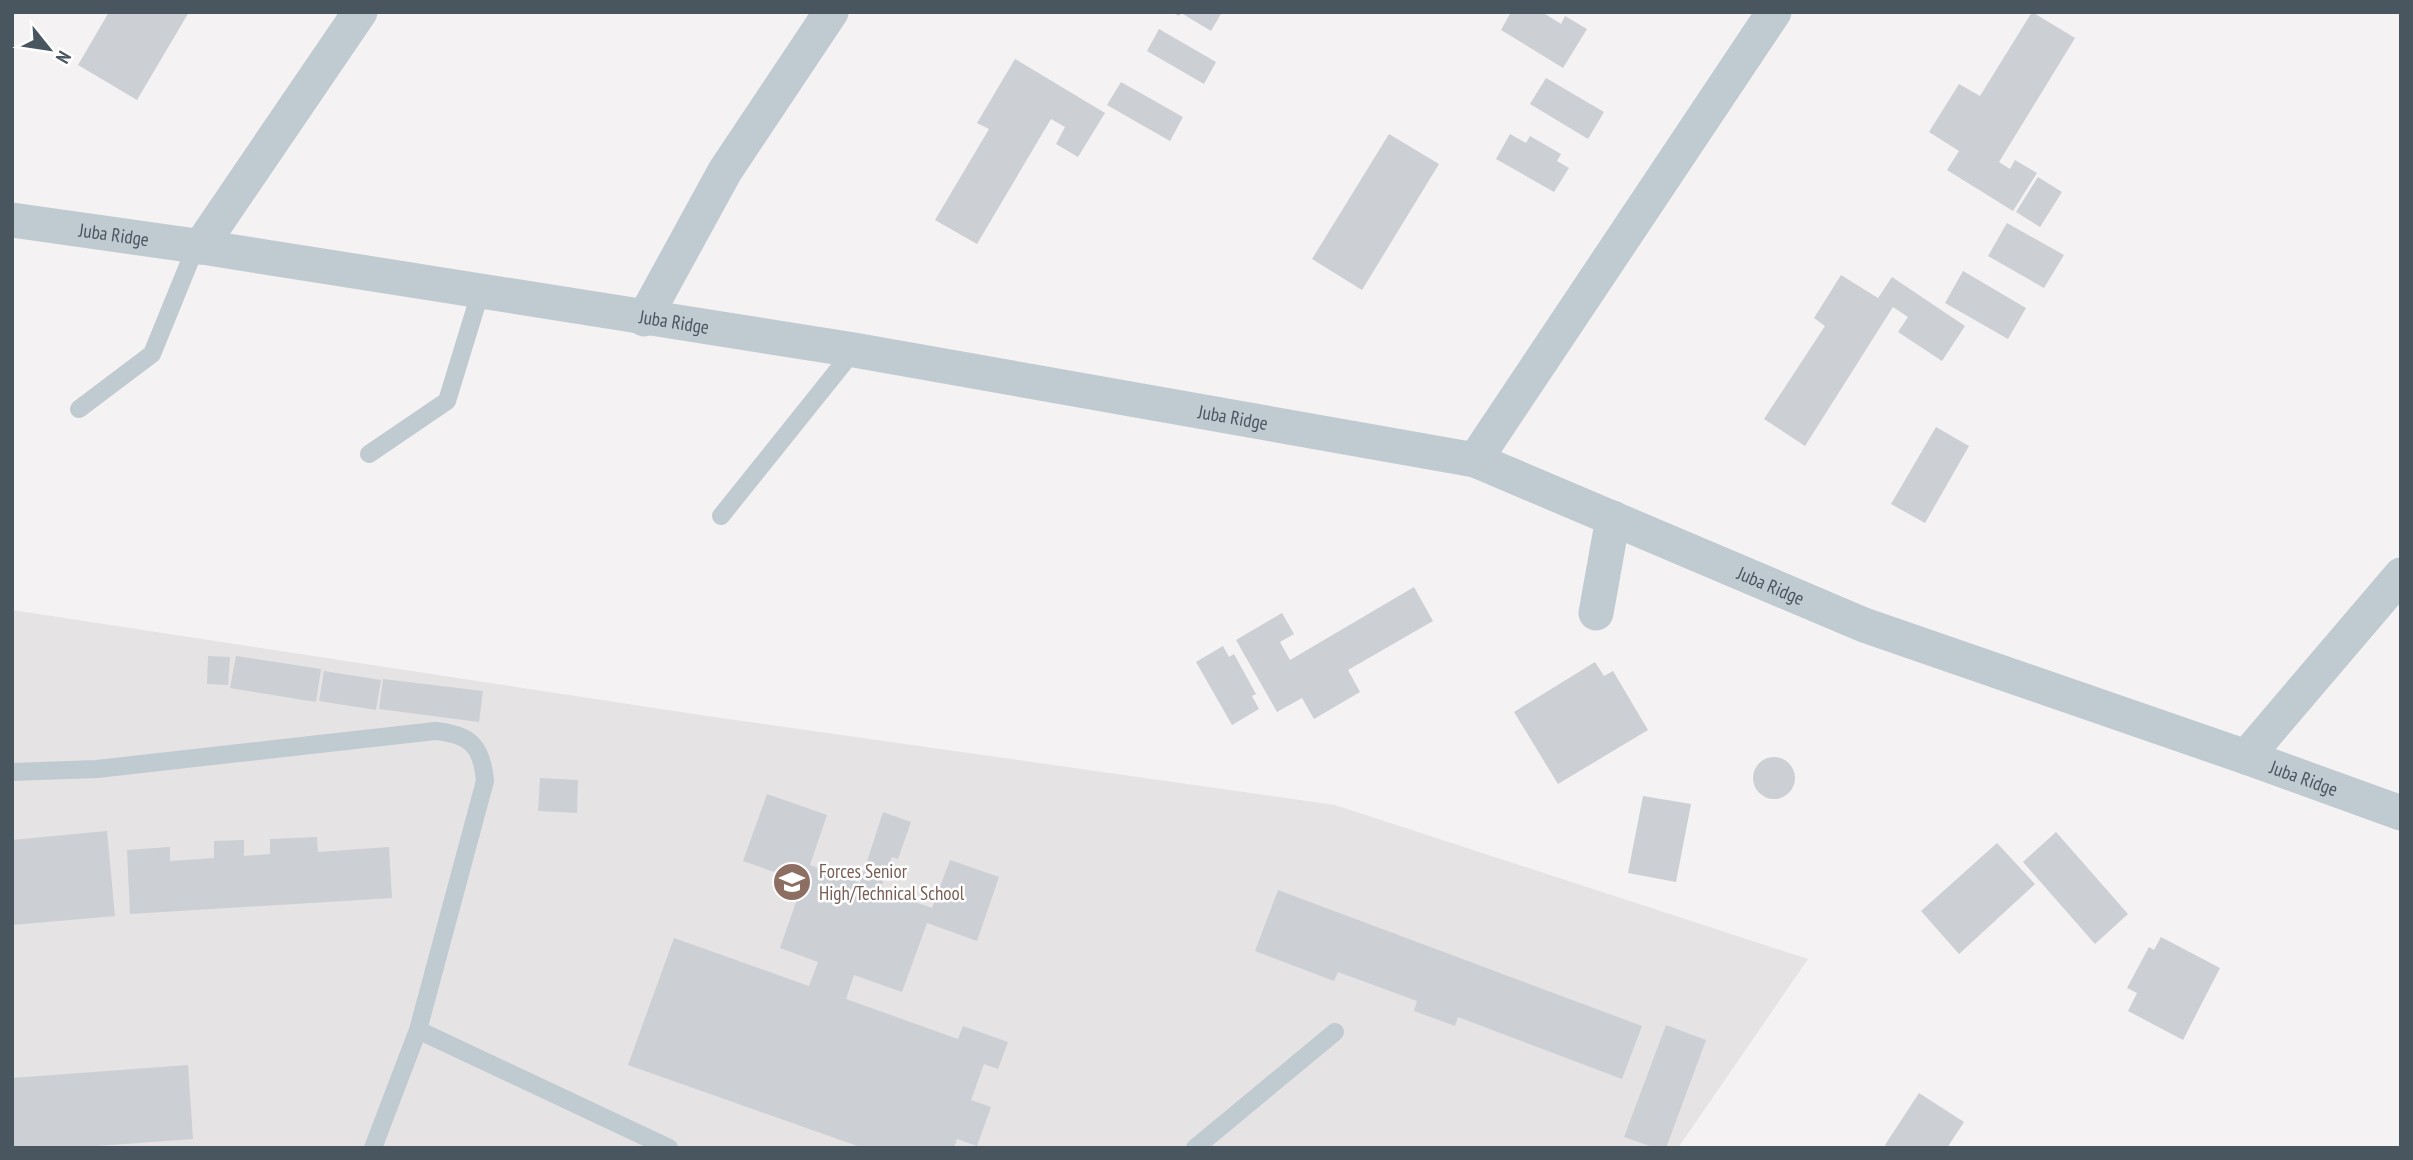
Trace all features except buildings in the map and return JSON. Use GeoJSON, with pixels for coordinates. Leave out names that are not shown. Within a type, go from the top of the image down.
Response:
{"type":"FeatureCollection","features":[{"type":"Feature","properties":{"kind":"street"},"geometry":{"type":"LineString","coordinates":[[198,246],[360,12]]}},
{"type":"Feature","properties":{"kind":"street"},"geometry":{"type":"LineString","coordinates":[[644,319],[725,171],[831,12]]}},
{"type":"Feature","properties":{"kind":"street"},"geometry":{"type":"LineString","coordinates":[[1475,460],[1774,12]]}},
{"type":"Feature","properties":{"kind":"street","name":"Juba Ridge"},"geometry":{"type":"LineString","coordinates":[[12,220],[198,246],[481,290],[644,319],[853,350],[1475,460],[1864,625],[2401,813]]}},
{"type":"Feature","properties":{"kind":"street"},"geometry":{"type":"LineString","coordinates":[[1596,613],[1613,518]]}},
{"type":"Feature","properties":{"kind":"street"},"geometry":{"type":"LineString","coordinates":[[2246,757],[2401,575]]}},
{"type":"Feature","properties":{"kind":"lane"},"geometry":{"type":"LineString","coordinates":[[79,409],[152,354],[198,246]]}},
{"type":"Feature","properties":{"kind":"lane"},"geometry":{"type":"LineString","coordinates":[[369,454],[447,401],[481,290]]}},
{"type":"Feature","properties":{"kind":"lane"},"geometry":{"type":"LineString","coordinates":[[720,516],[853,350]]}},
{"type":"Feature","properties":{"kind":"lane"},"geometry":{"type":"LineString","coordinates":[[12,772],[97,769],[435,732],[456,733],[473,744],[483,761],[485,781],[418,1030],[373,1148]]}},
{"type":"Feature","properties":{"kind":"lane"},"geometry":{"type":"LineString","coordinates":[[418,1030],[669,1148]]}},
{"type":"Feature","properties":{"kind":"lane"},"geometry":{"type":"LineString","coordinates":[[1195,1148],[1335,1032]]}},
{"type":"Feature","properties":{"kind":"shaded area","name":"Forces Senior High/Technical School"},"geometry":{"type":"Polygon","coordinates":[[[12,610],[707,716],[1335,805],[1808,959],[1678,1148],[12,1148],[12,610]]]}},
{"type":"Feature","properties":{"kind":"place","name":"Forces Senior High/Technical School"},"geometry":{"type":"Point","coordinates":[792,882]}}]}
